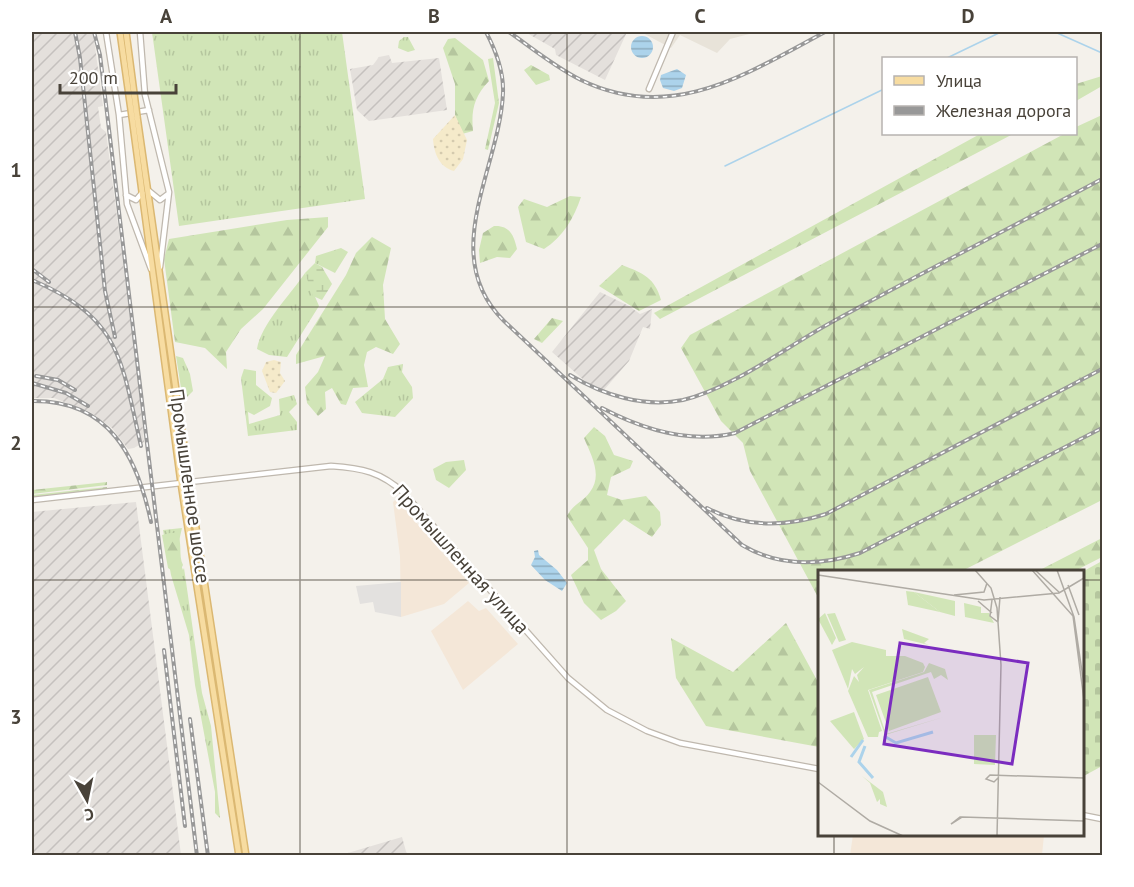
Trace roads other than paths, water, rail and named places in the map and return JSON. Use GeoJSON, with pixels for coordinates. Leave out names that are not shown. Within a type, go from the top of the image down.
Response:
{"type":"FeatureCollection","features":[{"type":"Feature","properties":{"kind":"main road"},"geometry":{"type":"LineString","coordinates":[[120,32],[135,116]]}},
{"type":"Feature","properties":{"kind":"main road"},"geometry":{"type":"LineString","coordinates":[[126,32],[135,116]]}},
{"type":"Feature","properties":{"kind":"main road","name":"Промышленное шоссе"},"geometry":{"type":"LineString","coordinates":[[135,116],[152,271],[181,483],[239,855]]}},
{"type":"Feature","properties":{"kind":"main road","name":"Промышленное шоссе"},"geometry":{"type":"LineString","coordinates":[[145,192],[160,270],[189,482],[246,855]]}},
{"type":"Feature","properties":{"kind":"main road"},"geometry":{"type":"LineString","coordinates":[[216,716],[224,715]]}},
{"type":"Feature","properties":{"kind":"street"},"geometry":{"type":"LineString","coordinates":[[106,32],[119,115],[125,166],[125,193],[135,230],[152,271]]}},
{"type":"Feature","properties":{"kind":"street"},"geometry":{"type":"LineString","coordinates":[[140,32],[140,54],[149,110],[169,192],[160,270]]}},
{"type":"Feature","properties":{"kind":"street"},"geometry":{"type":"LineString","coordinates":[[649,89],[673,32]]}},
{"type":"Feature","properties":{"kind":"street"},"geometry":{"type":"LineString","coordinates":[[119,115],[149,110]]}},
{"type":"Feature","properties":{"kind":"street"},"geometry":{"type":"LineString","coordinates":[[125,193],[127,197],[136,200],[145,192],[160,200],[166,198],[169,192]]}},
{"type":"Feature","properties":{"kind":"street","name":"Промышленная улица"},"geometry":{"type":"LineString","coordinates":[[32,500],[332,466],[367,469],[378,473],[404,493],[568,678],[607,710],[647,731],[680,743],[818,769]]}},
{"type":"Feature","properties":{"kind":"street"},"geometry":{"type":"LineString","coordinates":[[1083,815],[1102,819]]}},
{"type":"Feature","properties":{"kind":"water"},"geometry":{"type":"Polygon","coordinates":[[[642,36],[652,43],[653,47],[646,57],[642,58],[632,51],[631,47],[638,37],[642,36]]]}},
{"type":"Feature","properties":{"kind":"water"},"geometry":{"type":"Polygon","coordinates":[[[677,69],[686,75],[682,88],[674,91],[663,88],[661,75],[677,69]]]}},
{"type":"Feature","properties":{"kind":"water"},"geometry":{"type":"Polygon","coordinates":[[[538,550],[539,555],[557,570],[567,583],[562,591],[545,580],[531,565],[535,557],[534,551],[538,550]]]}},
{"type":"Feature","properties":{"kind":"waterway"},"geometry":{"type":"LineString","coordinates":[[949,57],[1001,32]]}},
{"type":"Feature","properties":{"kind":"waterway"},"geometry":{"type":"LineString","coordinates":[[1055,32],[1102,53]]}},
{"type":"Feature","properties":{"kind":"waterway"},"geometry":{"type":"LineString","coordinates":[[725,166],[882,90]]}},
{"type":"Feature","properties":{"kind":"railway"},"geometry":{"type":"LineString","coordinates":[[75,32],[80,58],[105,291],[115,337]]}},
{"type":"Feature","properties":{"kind":"railway"},"geometry":{"type":"LineString","coordinates":[[94,32],[100,55],[197,856]]}},
{"type":"Feature","properties":{"kind":"railway"},"geometry":{"type":"LineString","coordinates":[[486,32],[499,61],[503,93],[499,122],[477,210],[473,240],[475,268],[485,295],[504,321],[742,545],[785,561],[815,562],[860,553],[1102,428]]}},
{"type":"Feature","properties":{"kind":"railway"},"geometry":{"type":"LineString","coordinates":[[509,32],[581,80],[614,92],[646,97],[677,95],[708,88],[737,77],[825,32]]}},
{"type":"Feature","properties":{"kind":"railway"},"geometry":{"type":"LineString","coordinates":[[570,375],[610,394],[639,401],[668,402],[701,394],[740,377],[832,322],[1102,179]]}},
{"type":"Feature","properties":{"kind":"railway"},"geometry":{"type":"LineString","coordinates":[[602,408],[633,422],[667,432],[701,437],[735,433],[1102,244]]}},
{"type":"Feature","properties":{"kind":"railway"},"geometry":{"type":"LineString","coordinates":[[32,269],[49,282]]}},
{"type":"Feature","properties":{"kind":"railway"},"geometry":{"type":"LineString","coordinates":[[32,280],[61,294],[84,310],[100,326],[121,365],[141,446]]}},
{"type":"Feature","properties":{"kind":"railway"},"geometry":{"type":"LineString","coordinates":[[707,508],[736,519],[766,523],[796,521],[826,514],[1102,369]]}},
{"type":"Feature","properties":{"kind":"railway"},"geometry":{"type":"LineString","coordinates":[[36,376],[58,380],[75,390]]}},
{"type":"Feature","properties":{"kind":"railway"},"geometry":{"type":"LineString","coordinates":[[32,383],[66,393],[88,406]]}},
{"type":"Feature","properties":{"kind":"railway"},"geometry":{"type":"LineString","coordinates":[[32,401],[59,403],[81,410],[100,421],[115,436],[137,475],[151,522]]}},
{"type":"Feature","properties":{"kind":"railway"},"geometry":{"type":"LineString","coordinates":[[164,650],[185,826]]}},
{"type":"Feature","properties":{"kind":"railway"},"geometry":{"type":"LineString","coordinates":[[190,719],[208,856]]}}]}
